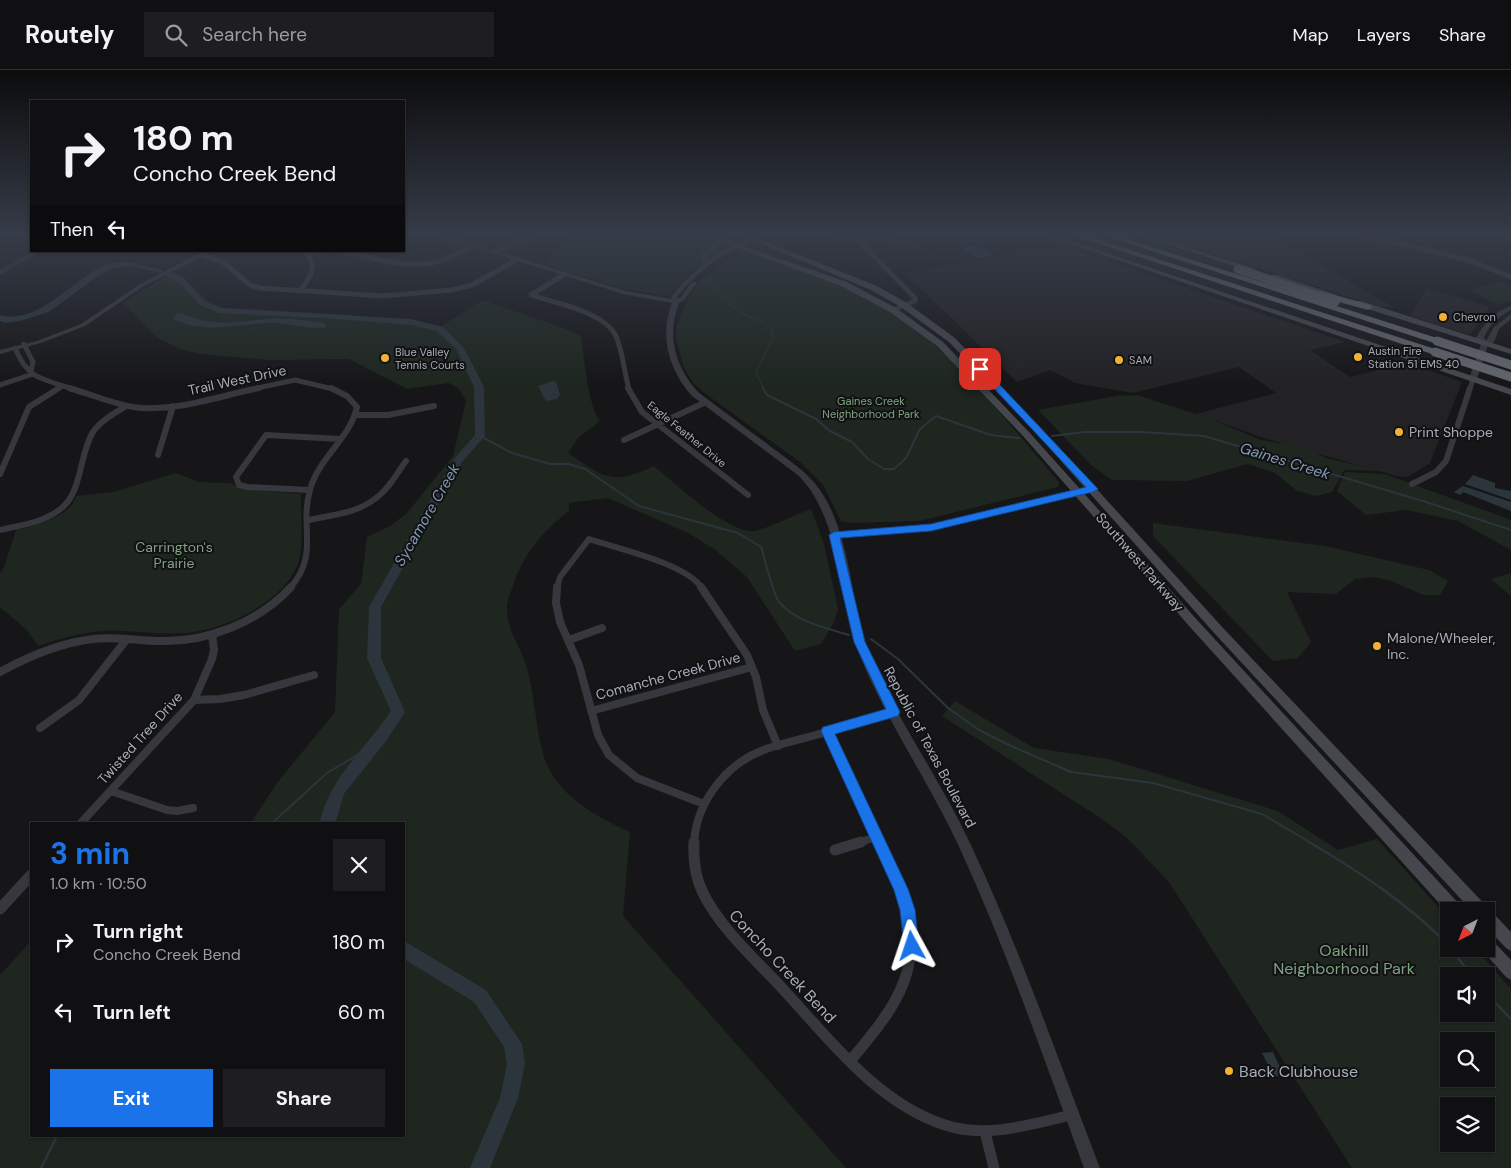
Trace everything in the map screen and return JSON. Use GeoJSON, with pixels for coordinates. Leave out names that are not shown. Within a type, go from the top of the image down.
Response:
{"type":"FeatureCollection","features":[{"type":"Feature","properties":{"kind":"highway"},"geometry":{"type":"LineString","coordinates":[[1229,284],[1511,377]]}},
{"type":"Feature","properties":{"kind":"highway"},"geometry":{"type":"LineString","coordinates":[[1270,284],[1438,336]]}},
{"type":"Feature","properties":{"kind":"highway"},"geometry":{"type":"LineString","coordinates":[[1282,284],[1368,307]]}},
{"type":"Feature","properties":{"kind":"highway"},"geometry":{"type":"LineString","coordinates":[[1283,284],[1438,336],[1511,364]]}},
{"type":"Feature","properties":{"kind":"main road","name":"Southwest Parkway"},"geometry":{"type":"LineString","coordinates":[[844,284],[893,310],[929,335],[948,352],[1079,492],[1194,624],[1448,902]]}},
{"type":"Feature","properties":{"kind":"main road","name":"Southwest Parkway"},"geometry":{"type":"LineString","coordinates":[[864,284],[904,305],[941,331],[991,380],[1093,489],[1220,632],[1474,902]]}},
{"type":"Feature","properties":{"kind":"main road"},"geometry":{"type":"LineString","coordinates":[[1197,284],[1511,390]]}},
{"type":"Feature","properties":{"kind":"main road"},"geometry":{"type":"LineString","coordinates":[[1298,284],[1368,307],[1438,336],[1462,342],[1463,344],[1457,361],[1443,364],[1410,356]]}},
{"type":"Feature","properties":{"kind":"main road"},"geometry":{"type":"LineString","coordinates":[[1438,336],[1485,344],[1511,352]]}},
{"type":"Feature","properties":{"kind":"main road"},"geometry":{"type":"LineString","coordinates":[[948,352],[957,355],[984,380],[991,380]]}},
{"type":"Feature","properties":{"kind":"main road"},"geometry":{"type":"LineString","coordinates":[[1511,358],[1504,360],[1498,375],[1503,385],[1511,390]]}},
{"type":"Feature","properties":{"kind":"main road"},"geometry":{"type":"LineString","coordinates":[[1495,926],[1511,943]]}},
{"type":"Feature","properties":{"kind":"main road"},"geometry":{"type":"LineString","coordinates":[[1495,954],[1511,972]]}},
{"type":"Feature","properties":{"kind":"street"},"geometry":{"type":"LineString","coordinates":[[0,352],[56,336],[88,322],[145,284]]}},
{"type":"Feature","properties":{"kind":"street"},"geometry":{"type":"LineString","coordinates":[[252,284],[256,287],[300,291],[383,296],[457,289],[473,284]]}},
{"type":"Feature","properties":{"kind":"street"},"geometry":{"type":"LineString","coordinates":[[300,291],[306,284]]}},
{"type":"Feature","properties":{"kind":"street","name":"Eagle Feather Drive"},"geometry":{"type":"LineString","coordinates":[[548,284],[531,295],[592,316],[612,330],[617,338],[628,390],[632,400],[642,412],[748,495]]}},
{"type":"Feature","properties":{"kind":"street"},"geometry":{"type":"LineString","coordinates":[[596,284],[625,294],[676,302]]}},
{"type":"Feature","properties":{"kind":"street","name":"Republic of Texas Boulevard"},"geometry":{"type":"LineString","coordinates":[[692,284],[682,299],[676,302],[670,316],[669,333],[677,370],[689,388],[791,464],[807,479],[825,505],[860,642],[893,712],[945,806],[984,886],[1092,1168]]}},
{"type":"Feature","properties":{"kind":"street"},"geometry":{"type":"LineString","coordinates":[[893,310],[915,300],[902,284]]}},
{"type":"Feature","properties":{"kind":"street"},"geometry":{"type":"LineString","coordinates":[[1485,344],[1480,338],[1486,326],[1501,313],[1511,308]]}},
{"type":"Feature","properties":{"kind":"street"},"geometry":{"type":"LineString","coordinates":[[1412,484],[1436,472],[1446,461],[1485,344],[1490,342],[1499,325],[1511,316]]}},
{"type":"Feature","properties":{"kind":"street"},"geometry":{"type":"LineString","coordinates":[[25,345],[32,362],[32,373]]}},
{"type":"Feature","properties":{"kind":"street"},"geometry":{"type":"LineString","coordinates":[[15,348],[22,365],[32,373]]}},
{"type":"Feature","properties":{"kind":"street"},"geometry":{"type":"LineString","coordinates":[[0,384],[32,373]]}},
{"type":"Feature","properties":{"kind":"street","name":"Trail West Drive"},"geometry":{"type":"LineString","coordinates":[[32,373],[62,386],[126,406],[173,406],[296,380],[314,382],[346,395],[355,403],[357,407],[356,415]]}},
{"type":"Feature","properties":{"kind":"street"},"geometry":{"type":"LineString","coordinates":[[0,474],[29,407],[62,386]]}},
{"type":"Feature","properties":{"kind":"street"},"geometry":{"type":"LineString","coordinates":[[624,440],[706,402]]}},
{"type":"Feature","properties":{"kind":"street"},"geometry":{"type":"LineString","coordinates":[[0,530],[40,521],[64,506],[72,494],[93,432],[102,422],[126,406]]}},
{"type":"Feature","properties":{"kind":"street"},"geometry":{"type":"LineString","coordinates":[[158,455],[173,406]]}},
{"type":"Feature","properties":{"kind":"street"},"geometry":{"type":"LineString","coordinates":[[0,672],[30,656],[68,644],[101,638],[174,641],[212,634],[242,622],[267,608],[295,582],[303,569],[308,556],[309,490],[320,468],[356,415],[388,415],[434,406]]}},
{"type":"Feature","properties":{"kind":"street"},"geometry":{"type":"LineString","coordinates":[[309,490],[248,487],[239,484],[236,476],[266,436],[340,439]]}},
{"type":"Feature","properties":{"kind":"street"},"geometry":{"type":"LineString","coordinates":[[309,520],[356,509],[371,502],[383,492],[406,460]]}},
{"type":"Feature","properties":{"kind":"street"},"geometry":{"type":"LineString","coordinates":[[834,535],[924,529],[1093,489]]}},
{"type":"Feature","properties":{"kind":"street"},"geometry":{"type":"LineString","coordinates":[[704,804],[650,784],[622,767],[603,746],[594,725],[580,665],[557,612],[556,591],[564,571],[588,539],[662,562],[687,574],[706,593],[741,646],[752,667],[763,710],[778,746]]}},
{"type":"Feature","properties":{"kind":"street"},"geometry":{"type":"LineString","coordinates":[[569,640],[602,628]]}},
{"type":"Feature","properties":{"kind":"street","name":"Twisted Tree Drive"},"geometry":{"type":"LineString","coordinates":[[82,822],[194,700],[212,659],[214,650],[212,634]]}},
{"type":"Feature","properties":{"kind":"street"},"geometry":{"type":"LineString","coordinates":[[40,728],[79,700],[127,639]]}},
{"type":"Feature","properties":{"kind":"street","name":"Comanche Creek Drive"},"geometry":{"type":"LineString","coordinates":[[591,711],[752,667]]}},
{"type":"Feature","properties":{"kind":"street"},"geometry":{"type":"LineString","coordinates":[[194,700],[242,696],[292,679],[314,674]]}},
{"type":"Feature","properties":{"kind":"street","name":"Concho Creek Bend"},"geometry":{"type":"LineString","coordinates":[[893,712],[761,751],[741,762],[720,780],[704,804],[694,834],[692,847],[695,871],[706,900],[724,927],[851,1060],[884,1092],[914,1112],[946,1126],[985,1132],[1072,1115]]}},
{"type":"Feature","properties":{"kind":"street"},"geometry":{"type":"LineString","coordinates":[[827,731],[900,889],[907,910],[911,934],[911,959],[905,984],[892,1010],[851,1060]]}},
{"type":"Feature","properties":{"kind":"street"},"geometry":{"type":"LineString","coordinates":[[110,791],[167,810],[176,811],[193,808]]}},
{"type":"Feature","properties":{"kind":"street"},"geometry":{"type":"LineString","coordinates":[[835,850],[876,837]]}},
{"type":"Feature","properties":{"kind":"street"},"geometry":{"type":"LineString","coordinates":[[0,909],[30,877]]}},
{"type":"Feature","properties":{"kind":"street"},"geometry":{"type":"LineString","coordinates":[[985,1132],[994,1168]]}},
{"type":"Feature","properties":{"kind":"shaded area"},"geometry":{"type":"Polygon","coordinates":[[[917,284],[1175,284],[1345,342],[1310,350],[1350,377],[1408,363],[1462,382],[1430,463],[1408,477],[1396,476],[1267,439],[1196,414],[1276,393],[1239,367],[1133,393],[1075,383],[1050,370],[1017,382],[917,284]]]}},
{"type":"Feature","properties":{"kind":"shaded area"},"geometry":{"type":"Polygon","coordinates":[[[1309,284],[1354,284],[1393,307],[1381,307],[1309,284]]]}},
{"type":"Feature","properties":{"kind":"shaded area"},"geometry":{"type":"Polygon","coordinates":[[[1427,288],[1490,307],[1470,335],[1410,316],[1427,288]]]}},
{"type":"Feature","properties":{"kind":"shaded area"},"geometry":{"type":"Polygon","coordinates":[[[182,313],[193,318],[214,322],[290,319],[324,323],[327,327],[264,323],[224,327],[198,327],[173,319],[177,314],[182,313]]]}},
{"type":"Feature","properties":{"kind":"shaded area"},"geometry":{"type":"Polygon","coordinates":[[[553,381],[556,382],[560,395],[557,399],[546,401],[538,386],[553,381]]]}},
{"type":"Feature","properties":{"kind":"shaded area"},"geometry":{"type":"Polygon","coordinates":[[[1473,475],[1495,483],[1495,488],[1511,491],[1511,500],[1465,484],[1473,475]]]}},
{"type":"Feature","properties":{"kind":"shaded area"},"geometry":{"type":"Polygon","coordinates":[[[1463,486],[1511,502],[1511,511],[1463,492],[1460,495],[1454,492],[1463,486]]]}},
{"type":"Feature","properties":{"kind":"shaded area"},"geometry":{"type":"Polygon","coordinates":[[[1273,1052],[1283,1074],[1274,1077],[1262,1053],[1273,1052]]]}},
{"type":"Feature","properties":{"kind":"green space"},"geometry":{"type":"Polygon","coordinates":[[[153,284],[190,284],[211,302],[226,308],[338,314],[404,320],[440,327],[483,300],[581,336],[592,404],[600,421],[578,438],[568,453],[591,468],[609,476],[618,477],[628,476],[654,466],[701,505],[729,524],[742,529],[758,530],[811,509],[824,544],[838,609],[834,622],[821,644],[795,651],[747,577],[714,549],[688,533],[608,498],[569,503],[569,511],[542,536],[527,555],[516,577],[508,600],[507,614],[511,629],[526,664],[541,746],[550,770],[558,782],[579,803],[605,820],[630,832],[623,916],[846,1168],[0,1168],[0,975],[30,942],[30,1137],[405,1137],[405,822],[251,822],[277,783],[335,712],[339,609],[361,584],[367,537],[390,526],[407,513],[453,456],[466,401],[459,389],[449,383],[407,389],[349,359],[268,360],[201,354],[180,349],[159,339],[123,303],[153,284]]]}},
{"type":"Feature","properties":{"kind":"green space"},"geometry":{"type":"Polygon","coordinates":[[[609,284],[681,284],[671,295],[664,296],[609,284]]]}},
{"type":"Feature","properties":{"kind":"green space","name":"Gaines Creek Neighborhood Park"},"geometry":{"type":"Polygon","coordinates":[[[698,284],[838,284],[861,294],[897,315],[941,351],[982,393],[1059,482],[1058,487],[919,521],[848,523],[841,521],[823,485],[800,462],[693,383],[684,368],[676,338],[677,326],[689,297],[698,284]]]}},
{"type":"Feature","properties":{"kind":"green space"},"geometry":{"type":"Polygon","coordinates":[[[1489,284],[1507,284],[1511,286],[1511,301],[1497,304],[1468,290],[1489,284]]]}},
{"type":"Feature","properties":{"kind":"green space"},"geometry":{"type":"Polygon","coordinates":[[[1137,395],[1208,418],[1261,440],[1304,447],[1326,458],[1383,471],[1344,470],[1332,492],[1317,496],[1297,491],[1275,473],[1248,464],[1187,481],[1112,480],[1091,465],[1038,410],[1116,396],[1137,395]]]}},
{"type":"Feature","properties":{"kind":"green space"},"geometry":{"type":"Polygon","coordinates":[[[1345,472],[1385,474],[1511,520],[1511,550],[1458,521],[1407,510],[1366,515],[1337,491],[1345,472]]]}},
{"type":"Feature","properties":{"kind":"green space","name":"Carrington's Prairie"},"geometry":{"type":"Polygon","coordinates":[[[176,473],[199,482],[230,483],[242,489],[301,494],[301,549],[297,566],[289,579],[265,603],[249,613],[216,627],[184,633],[96,632],[71,636],[38,646],[26,629],[0,607],[0,573],[3,570],[16,530],[60,515],[73,503],[76,496],[113,492],[176,473]]]}},
{"type":"Feature","properties":{"kind":"green space"},"geometry":{"type":"Polygon","coordinates":[[[1153,523],[1325,546],[1429,570],[1448,581],[1440,595],[1423,595],[1389,580],[1372,577],[1355,579],[1336,594],[1287,592],[1311,642],[1298,658],[1273,661],[1153,536],[1153,523]]]}},
{"type":"Feature","properties":{"kind":"green space"},"geometry":{"type":"Polygon","coordinates":[[[1511,573],[1511,596],[1491,579],[1511,573]]]}},
{"type":"Feature","properties":{"kind":"green space","name":"Oakhill Neighborhood Park"},"geometry":{"type":"Polygon","coordinates":[[[955,701],[1034,748],[1109,759],[1278,811],[1338,850],[1377,839],[1440,909],[1440,958],[1484,958],[1492,967],[1440,967],[1440,1022],[1495,1022],[1495,971],[1511,989],[1511,1168],[1352,1168],[1169,882],[1127,838],[1105,821],[942,716],[955,701]]]}},
{"type":"Feature","properties":{"kind":"waterway","name":"Sycamore Creek"},"geometry":{"type":"LineString","coordinates":[[0,318],[5,320],[20,318],[46,310],[81,284]]}},
{"type":"Feature","properties":{"kind":"waterway","name":"Sycamore Creek"},"geometry":{"type":"LineString","coordinates":[[185,284],[203,303],[219,310],[411,322],[440,329],[460,348],[479,387],[480,436],[458,460],[375,607],[374,658],[398,712],[378,741],[339,789],[330,810],[327,822]]}},
{"type":"Feature","properties":{"kind":"waterway","name":"Gaines Creek"},"geometry":{"type":"LineString","coordinates":[[712,284],[732,306],[759,320],[773,331],[772,339],[756,373],[764,389]]}},
{"type":"Feature","properties":{"kind":"waterway","name":"Gaines Creek"},"geometry":{"type":"LineString","coordinates":[[763,388],[767,395],[816,419],[830,431],[852,442],[868,459],[884,469],[894,469],[906,458],[920,429],[936,416],[991,435],[1019,438]]}},
{"type":"Feature","properties":{"kind":"waterway","name":"Gaines Creek"},"geometry":{"type":"LineString","coordinates":[[1052,436],[1085,432],[1141,432],[1204,436],[1426,502],[1511,530]]}},
{"type":"Feature","properties":{"kind":"waterway"},"geometry":{"type":"LineString","coordinates":[[480,436],[512,453],[550,464],[569,464],[585,469],[639,506],[738,533],[761,547],[777,598],[786,609],[794,615],[821,627],[849,635]]}},
{"type":"Feature","properties":{"kind":"waterway"},"geometry":{"type":"LineString","coordinates":[[871,639],[898,659],[948,708],[979,730],[1009,745],[1071,772],[1153,783],[1262,814],[1311,843]]}},
{"type":"Feature","properties":{"kind":"waterway"},"geometry":{"type":"LineString","coordinates":[[273,822],[327,773],[376,744]]}},
{"type":"Feature","properties":{"kind":"waterway"},"geometry":{"type":"LineString","coordinates":[[1309,842],[1400,902],[1440,937]]}},
{"type":"Feature","properties":{"kind":"waterway","name":"Sycamore Creek"},"geometry":{"type":"LineString","coordinates":[[405,950],[480,996],[513,1044],[516,1064],[509,1098],[480,1168]]}},
{"type":"Feature","properties":{"kind":"waterway"},"geometry":{"type":"LineString","coordinates":[[1458,958],[1465,967]]}},
{"type":"Feature","properties":{"kind":"waterway"},"geometry":{"type":"LineString","coordinates":[[1495,1002],[1511,1019]]}},
{"type":"Feature","properties":{"kind":"waterway"},"geometry":{"type":"LineString","coordinates":[[41,1168],[56,1137]]}},
{"type":"Feature","properties":{"kind":"place","name":"Chevron"},"geometry":{"type":"Point","coordinates":[1443,317]}},
{"type":"Feature","properties":{"kind":"place","name":"Austin Fire Station 51 EMS 40"},"geometry":{"type":"Point","coordinates":[1358,357]}},
{"type":"Feature","properties":{"kind":"place","name":"Blue Valley Tennis Courts"},"geometry":{"type":"Point","coordinates":[385,358]}},
{"type":"Feature","properties":{"kind":"place","name":"SAM"},"geometry":{"type":"Point","coordinates":[1119,360]}},
{"type":"Feature","properties":{"kind":"place","name":"Print Shoppe"},"geometry":{"type":"Point","coordinates":[1399,432]}},
{"type":"Feature","properties":{"kind":"place","name":"Malone/Wheeler, Inc."},"geometry":{"type":"Point","coordinates":[1377,646]}},
{"type":"Feature","properties":{"kind":"place","name":"Back Clubhouse"},"geometry":{"type":"Point","coordinates":[1229,1071]}},
{"type":"Feature","properties":{"kind":"route"},"geometry":{"type":"LineString","coordinates":[[912,946],[907,910],[900,889],[827,731],[893,712],[860,642],[834,535],[918,530],[1093,489],[980,369]]}}]}
